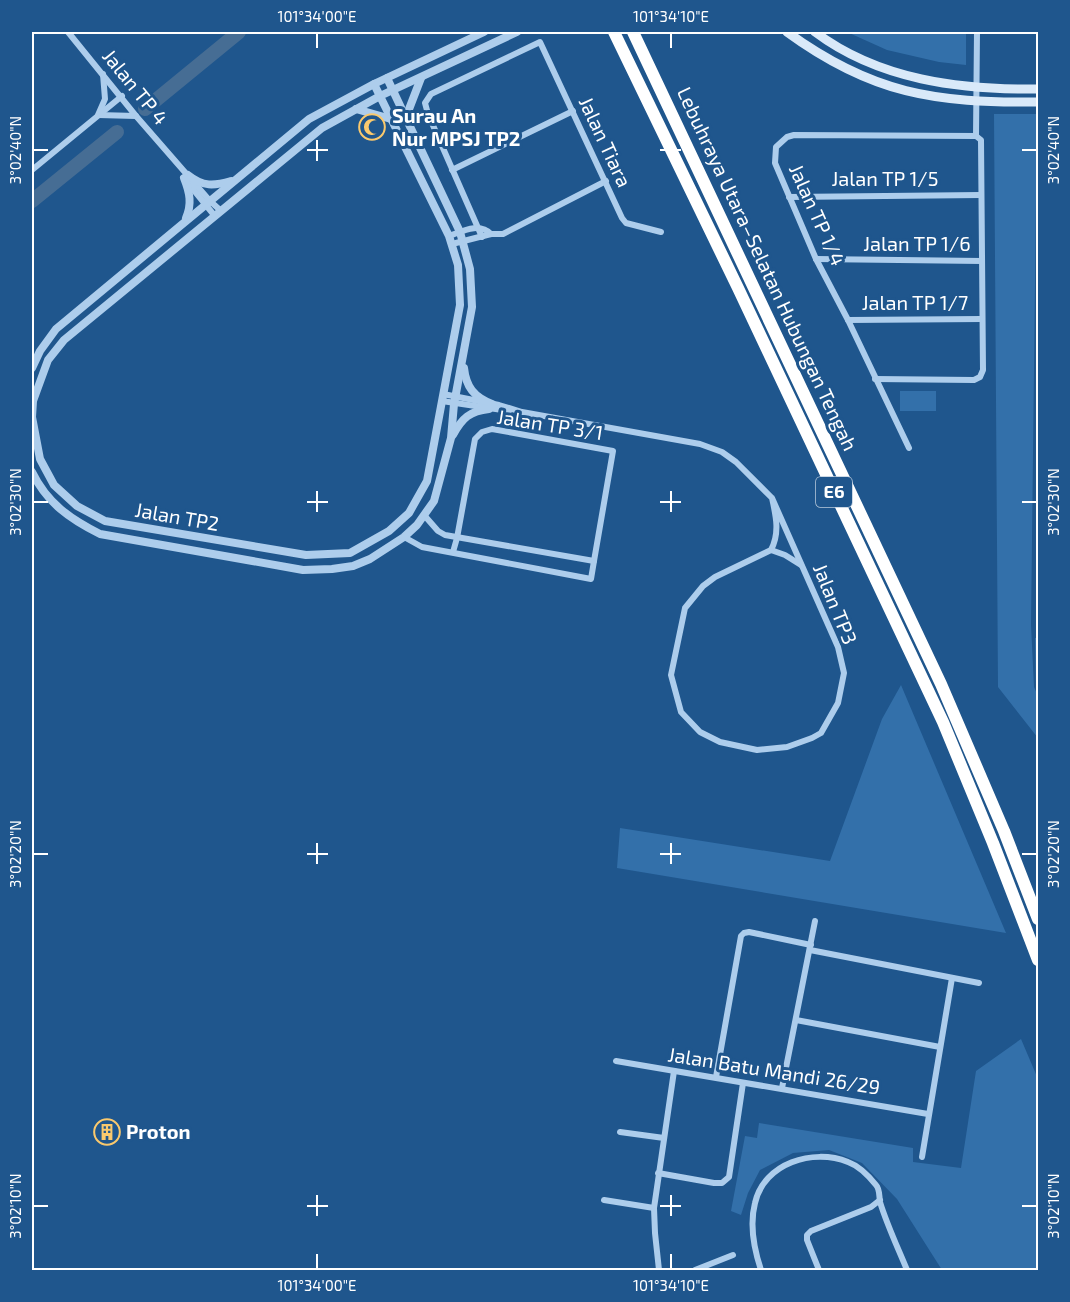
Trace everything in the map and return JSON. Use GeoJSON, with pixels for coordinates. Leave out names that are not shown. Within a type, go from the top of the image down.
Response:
{"type":"FeatureCollection","features":[{"type":"Feature","properties":{"kind":"highway","name":"Lebuhraya Utara–Selatan Hubungan Tengah"},"geometry":{"type":"LineString","coordinates":[[614,32],[943,722],[1038,960]]}},
{"type":"Feature","properties":{"kind":"highway","name":"Lebuhraya Utara–Selatan Hubungan Tengah"},"geometry":{"type":"LineString","coordinates":[[633,32],[941,684],[1004,831],[1038,919]]}},
{"type":"Feature","properties":{"kind":"main road"},"geometry":{"type":"LineString","coordinates":[[787,32],[848,70],[927,97],[977,102],[1038,102]]}},
{"type":"Feature","properties":{"kind":"main road"},"geometry":{"type":"LineString","coordinates":[[814,32],[841,49],[895,72],[951,85],[977,88],[1038,89]]}},
{"type":"Feature","properties":{"kind":"street","name":"Jalan TP 4"},"geometry":{"type":"LineString","coordinates":[[68,32],[217,213]]}},
{"type":"Feature","properties":{"kind":"street"},"geometry":{"type":"LineString","coordinates":[[77,32],[79,45]]}},
{"type":"Feature","properties":{"kind":"street"},"geometry":{"type":"LineString","coordinates":[[32,368],[40,351],[56,329],[309,119],[374,84],[484,32]]}},
{"type":"Feature","properties":{"kind":"street","name":"Jalan TP2"},"geometry":{"type":"LineString","coordinates":[[374,84],[380,96],[450,240],[458,265],[460,306],[427,481],[410,513],[389,531],[350,553],[306,555],[105,521],[77,506],[54,485],[40,459],[32,417],[33,401],[48,360],[64,340],[322,128],[380,96],[517,32]]}},
{"type":"Feature","properties":{"kind":"street"},"geometry":{"type":"LineString","coordinates":[[876,379],[974,380],[980,377],[983,370],[981,140],[976,136],[977,32]]}},
{"type":"Feature","properties":{"kind":"street","name":"Jalan Tiara"},"geometry":{"type":"LineString","coordinates":[[452,170],[428,114],[425,103],[431,94],[540,42],[622,218],[626,223],[661,232]]}},
{"type":"Feature","properties":{"kind":"street"},"geometry":{"type":"LineString","coordinates":[[98,115],[105,99],[103,73]]}},
{"type":"Feature","properties":{"kind":"street"},"geometry":{"type":"LineString","coordinates":[[406,117],[421,77]]}},
{"type":"Feature","properties":{"kind":"street","name":"Jalan TP2"},"geometry":{"type":"LineString","coordinates":[[32,472],[39,486],[53,504],[100,534],[303,570],[353,566],[370,559],[404,537],[424,515],[434,501],[451,438],[455,401],[472,307],[471,277],[464,241],[387,78]]}},
{"type":"Feature","properties":{"kind":"street"},"geometry":{"type":"LineString","coordinates":[[32,170],[122,96]]}},
{"type":"Feature","properties":{"kind":"street"},"geometry":{"type":"LineString","coordinates":[[356,109],[391,119]]}},
{"type":"Feature","properties":{"kind":"street"},"geometry":{"type":"LineString","coordinates":[[482,237],[452,170],[573,111]]}},
{"type":"Feature","properties":{"kind":"street"},"geometry":{"type":"LineString","coordinates":[[98,115],[136,116]]}},
{"type":"Feature","properties":{"kind":"street","name":"Jalan TP 1/4"},"geometry":{"type":"LineString","coordinates":[[909,448],[816,259],[775,163],[776,147],[787,137],[802,135],[976,136]]}},
{"type":"Feature","properties":{"kind":"street"},"geometry":{"type":"LineString","coordinates":[[186,176],[213,187],[237,180]]}},
{"type":"Feature","properties":{"kind":"street"},"geometry":{"type":"LineString","coordinates":[[184,222],[189,211],[191,194],[186,176]]}},
{"type":"Feature","properties":{"kind":"street"},"geometry":{"type":"LineString","coordinates":[[450,240],[464,241],[491,234],[503,234],[606,181]]}},
{"type":"Feature","properties":{"kind":"street","name":"Jalan TP 1/5"},"geometry":{"type":"LineString","coordinates":[[789,196],[981,195]]}},
{"type":"Feature","properties":{"kind":"street"},"geometry":{"type":"LineString","coordinates":[[450,240],[460,232],[477,227],[486,229],[491,234]]}},
{"type":"Feature","properties":{"kind":"street","name":"Jalan TP 1/6"},"geometry":{"type":"LineString","coordinates":[[816,259],[982,261]]}},
{"type":"Feature","properties":{"kind":"street","name":"Jalan TP 1/7"},"geometry":{"type":"LineString","coordinates":[[848,320],[982,319]]}},
{"type":"Feature","properties":{"kind":"street"},"geometry":{"type":"LineString","coordinates":[[464,356],[469,388],[490,406]]}},
{"type":"Feature","properties":{"kind":"street","name":"Jalan TP3"},"geometry":{"type":"LineString","coordinates":[[443,398],[700,444],[722,452],[736,462],[772,498],[838,647],[844,673],[838,703],[821,733],[787,747],[757,750],[720,742],[700,732],[681,712],[671,675],[685,608],[703,586],[715,577],[771,550]]}},
{"type":"Feature","properties":{"kind":"street"},"geometry":{"type":"LineString","coordinates":[[451,438],[460,422],[468,415],[490,406]]}},
{"type":"Feature","properties":{"kind":"street","name":"Jalan TP 3/1"},"geometry":{"type":"LineString","coordinates":[[457,538],[475,439],[482,432],[492,429],[613,451],[594,561]]}},
{"type":"Feature","properties":{"kind":"street"},"geometry":{"type":"LineString","coordinates":[[772,498],[777,518],[776,541],[771,550],[802,565]]}},
{"type":"Feature","properties":{"kind":"street"},"geometry":{"type":"LineString","coordinates":[[404,537],[422,547],[591,579],[594,561],[457,538],[438,531],[424,515]]}},
{"type":"Feature","properties":{"kind":"street"},"geometry":{"type":"LineString","coordinates":[[453,552],[457,538]]}},
{"type":"Feature","properties":{"kind":"street"},"geometry":{"type":"LineString","coordinates":[[782,1088],[815,921]]}},
{"type":"Feature","properties":{"kind":"street"},"geometry":{"type":"LineString","coordinates":[[716,1077],[741,936],[744,933],[749,932],[979,983]]}},
{"type":"Feature","properties":{"kind":"street"},"geometry":{"type":"LineString","coordinates":[[922,1157],[952,978]]}},
{"type":"Feature","properties":{"kind":"street"},"geometry":{"type":"LineString","coordinates":[[796,1020],[940,1047]]}},
{"type":"Feature","properties":{"kind":"street","name":"Jalan Batu Mandi 26/29"},"geometry":{"type":"LineString","coordinates":[[616,1061],[928,1114]]}},
{"type":"Feature","properties":{"kind":"street"},"geometry":{"type":"LineString","coordinates":[[659,1270],[654,1208],[674,1071]]}},
{"type":"Feature","properties":{"kind":"street"},"geometry":{"type":"LineString","coordinates":[[658,1173],[714,1183],[722,1183],[729,1177],[743,1083]]}},
{"type":"Feature","properties":{"kind":"street"},"geometry":{"type":"LineString","coordinates":[[620,1132],[664,1138]]}},
{"type":"Feature","properties":{"kind":"street"},"geometry":{"type":"LineString","coordinates":[[761,1270],[752,1226],[755,1201],[763,1183],[771,1174],[790,1162],[804,1158],[832,1157],[849,1162],[862,1170],[878,1187],[880,1200],[907,1270]]}},
{"type":"Feature","properties":{"kind":"street"},"geometry":{"type":"LineString","coordinates":[[604,1200],[654,1208]]}},
{"type":"Feature","properties":{"kind":"street"},"geometry":{"type":"LineString","coordinates":[[819,1270],[807,1235],[811,1231],[871,1207],[880,1200]]}},
{"type":"Feature","properties":{"kind":"street"},"geometry":{"type":"LineString","coordinates":[[695,1270],[733,1255]]}},
{"type":"Feature","properties":{"kind":"shaded area"},"geometry":{"type":"Polygon","coordinates":[[[847,32],[966,32],[966,65],[939,62],[887,50],[847,32]]]}},
{"type":"Feature","properties":{"kind":"shaded area"},"geometry":{"type":"Polygon","coordinates":[[[994,114],[1037,114],[1031,625],[1034,687],[1038,696],[1038,738],[998,687],[994,114]]]}},
{"type":"Feature","properties":{"kind":"shaded area"},"geometry":{"type":"Polygon","coordinates":[[[900,391],[936,391],[936,411],[900,411],[900,391]]]}},
{"type":"Feature","properties":{"kind":"shaded area"},"geometry":{"type":"Polygon","coordinates":[[[1035,638],[1038,638],[1038,690],[1036,686],[1035,638]]]}},
{"type":"Feature","properties":{"kind":"shaded area"},"geometry":{"type":"Polygon","coordinates":[[[901,685],[1006,933],[617,868],[620,828],[830,861],[882,719],[901,685]]]}},
{"type":"Feature","properties":{"kind":"shaded area"},"geometry":{"type":"Polygon","coordinates":[[[1021,1039],[1038,1079],[1038,1270],[942,1270],[897,1199],[862,1163],[829,1150],[793,1153],[760,1170],[748,1193],[741,1215],[731,1211],[745,1136],[757,1138],[759,1123],[913,1148],[913,1162],[961,1168],[976,1071],[1021,1039]]]}},
{"type":"Feature","properties":{"kind":"waterway"},"geometry":{"type":"LineString","coordinates":[[145,109],[239,32]]}},
{"type":"Feature","properties":{"kind":"waterway"},"geometry":{"type":"LineString","coordinates":[[32,201],[117,132]]}},
{"type":"Feature","properties":{"kind":"place","name":"Surau An Nur MPSJ TP2"},"geometry":{"type":"Point","coordinates":[372,127]}},
{"type":"Feature","properties":{"kind":"place","name":"Proton"},"geometry":{"type":"Point","coordinates":[107,1132]}}]}
